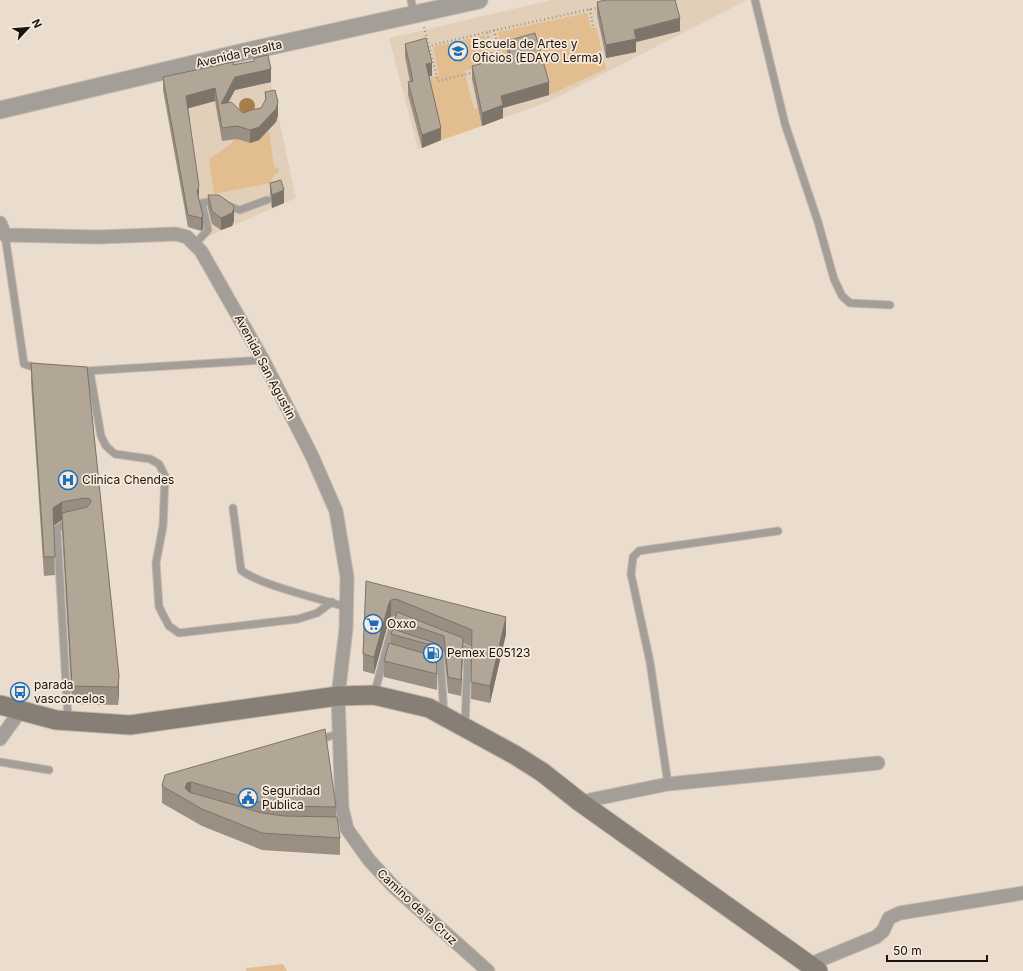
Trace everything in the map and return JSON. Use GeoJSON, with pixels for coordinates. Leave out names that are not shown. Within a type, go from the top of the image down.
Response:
{"type":"FeatureCollection","features":[{"type":"Feature","properties":{"kind":"main road"},"geometry":{"type":"LineString","coordinates":[[0,705],[68,721],[130,725],[338,696],[374,695],[429,708],[465,727],[542,772],[580,802],[813,968]]}},
{"type":"Feature","properties":{"kind":"street","name":"Avenida Peralta"},"geometry":{"type":"LineString","coordinates":[[0,110],[415,9],[479,0]]}},
{"type":"Feature","properties":{"kind":"street","name":"Avenida San Agustin"},"geometry":{"type":"LineString","coordinates":[[2,231],[100,237],[176,234],[187,237],[195,244],[263,360],[312,456],[336,511],[347,576],[346,629],[338,696]]}},
{"type":"Feature","properties":{"kind":"street","name":"Camino de la Cruz"},"geometry":{"type":"LineString","coordinates":[[338,696],[342,829],[394,887],[488,971]]}},
{"type":"Feature","properties":{"kind":"street"},"geometry":{"type":"LineString","coordinates":[[0,739],[21,710]]}},
{"type":"Feature","properties":{"kind":"street"},"geometry":{"type":"LineString","coordinates":[[580,802],[668,784],[878,763]]}},
{"type":"Feature","properties":{"kind":"street"},"geometry":{"type":"LineString","coordinates":[[813,968],[876,937],[883,931],[889,918],[900,913],[1023,893]]}},
{"type":"Feature","properties":{"kind":"lane"},"geometry":{"type":"LineString","coordinates":[[755,0],[785,124],[818,222],[834,279],[842,296],[850,303],[890,305]]}},
{"type":"Feature","properties":{"kind":"lane"},"geometry":{"type":"LineString","coordinates":[[195,244],[208,230],[202,203],[214,201],[240,210],[267,200]]}},
{"type":"Feature","properties":{"kind":"lane"},"geometry":{"type":"LineString","coordinates":[[2,231],[24,364],[30,367],[48,370]]}},
{"type":"Feature","properties":{"kind":"lane"},"geometry":{"type":"LineString","coordinates":[[76,371],[90,372],[263,360]]}},
{"type":"Feature","properties":{"kind":"lane"},"geometry":{"type":"LineString","coordinates":[[90,372],[101,436],[106,446],[115,454],[150,459],[159,464],[166,476],[163,526],[156,563],[159,607],[169,626],[179,633],[298,618],[317,613],[332,602]]}},
{"type":"Feature","properties":{"kind":"lane"},"geometry":{"type":"LineString","coordinates":[[233,508],[241,570],[247,575],[346,607]]}},
{"type":"Feature","properties":{"kind":"lane"},"geometry":{"type":"LineString","coordinates":[[68,721],[57,529],[63,525],[80,522]]}},
{"type":"Feature","properties":{"kind":"lane"},"geometry":{"type":"LineString","coordinates":[[668,784],[650,662],[631,574],[633,557],[645,550],[778,531]]}},
{"type":"Feature","properties":{"kind":"lane"},"geometry":{"type":"LineString","coordinates":[[374,695],[393,639],[394,621],[414,629]]}},
{"type":"Feature","properties":{"kind":"lane"},"geometry":{"type":"LineString","coordinates":[[448,642],[468,650],[465,727]]}},
{"type":"Feature","properties":{"kind":"lane"},"geometry":{"type":"LineString","coordinates":[[418,648],[440,655],[438,668],[444,716]]}},
{"type":"Feature","properties":{"kind":"lane"},"geometry":{"type":"LineString","coordinates":[[309,743],[338,734]]}},
{"type":"Feature","properties":{"kind":"lane"},"geometry":{"type":"LineString","coordinates":[[0,762],[49,770]]}},
{"type":"Feature","properties":{"kind":"path"},"geometry":{"type":"LineString","coordinates":[[429,46],[603,6]]}},
{"type":"Feature","properties":{"kind":"path"},"geometry":{"type":"LineString","coordinates":[[415,9],[429,46],[438,81],[480,71]]}},
{"type":"Feature","properties":{"kind":"path"},"geometry":{"type":"LineString","coordinates":[[590,9],[593,26]]}},
{"type":"Feature","properties":{"kind":"path"},"geometry":{"type":"LineString","coordinates":[[494,30],[503,65]]}},
{"type":"Feature","properties":{"kind":"path"},"geometry":{"type":"LineString","coordinates":[[487,32],[494,67]]}},
{"type":"Feature","properties":{"kind":"path"},"geometry":{"type":"LineString","coordinates":[[490,44],[496,42]]}},
{"type":"Feature","properties":{"kind":"path"},"geometry":{"type":"LineString","coordinates":[[492,55],[500,53]]}},
{"type":"Feature","properties":{"kind":"shaded area","name":"Escuela de Artes y Oficios (EDAYO Lerma)"},"geometry":{"type":"Polygon","coordinates":[[[552,0],[747,0],[550,101],[418,149],[389,38],[552,0]]]}},
{"type":"Feature","properties":{"kind":"shaded area"},"geometry":{"type":"Polygon","coordinates":[[[587,13],[591,28],[596,27],[606,69],[549,95],[535,46],[503,55],[498,32],[587,13]]]}},
{"type":"Feature","properties":{"kind":"shaded area"},"geometry":{"type":"Polygon","coordinates":[[[485,35],[492,65],[464,71],[474,109],[478,108],[482,126],[441,140],[430,91],[432,89],[430,78],[439,75],[433,47],[485,35]]]}},
{"type":"Feature","properties":{"kind":"shaded area"},"geometry":{"type":"Polygon","coordinates":[[[268,68],[296,198],[207,237],[204,231],[188,227],[163,90],[268,68]]]}},
{"type":"Feature","properties":{"kind":"shaded area"},"geometry":{"type":"Polygon","coordinates":[[[244,98],[250,98],[255,103],[253,112],[250,114],[244,114],[239,109],[239,103],[244,98]]]}},
{"type":"Feature","properties":{"kind":"shaded area"},"geometry":{"type":"Polygon","coordinates":[[[269,131],[274,167],[279,168],[279,171],[274,175],[270,183],[214,194],[209,159],[231,144],[235,138],[246,142],[254,142],[269,131]]]}},
{"type":"Feature","properties":{"kind":"shaded area"},"geometry":{"type":"Polygon","coordinates":[[[283,964],[287,971],[246,971],[247,968],[283,964]]]}},
{"type":"Feature","properties":{"kind":"building"},"geometry":{"type":"Polygon","coordinates":[[[605,0],[675,0],[680,18],[634,30],[636,39],[606,45],[597,2],[605,0]]]}},
{"type":"Feature","properties":{"kind":"building"},"geometry":{"type":"Polygon","coordinates":[[[535,33],[549,82],[501,96],[503,105],[482,113],[472,66],[492,61],[491,59],[510,54],[507,41],[535,33]]]}},
{"type":"Feature","properties":{"kind":"building"},"geometry":{"type":"Polygon","coordinates":[[[426,38],[432,63],[426,64],[441,128],[422,135],[408,82],[413,81],[405,44],[426,38]]]}},
{"type":"Feature","properties":{"kind":"building"},"geometry":{"type":"Polygon","coordinates":[[[268,55],[271,69],[235,77],[221,104],[231,102],[243,113],[261,108],[266,99],[265,92],[275,90],[278,102],[276,109],[259,127],[250,130],[237,126],[222,128],[215,88],[186,96],[199,186],[197,191],[203,216],[201,218],[188,215],[163,77],[233,62],[233,65],[254,61],[254,58],[268,55]]]}},
{"type":"Feature","properties":{"kind":"building"},"geometry":{"type":"Polygon","coordinates":[[[281,180],[284,190],[272,195],[270,183],[281,180]]]}},
{"type":"Feature","properties":{"kind":"building"},"geometry":{"type":"Polygon","coordinates":[[[208,195],[219,195],[233,205],[234,208],[232,213],[221,218],[212,211],[208,195]]]}},
{"type":"Feature","properties":{"kind":"building","name":"Clinica Chendes"},"geometry":{"type":"Polygon","coordinates":[[[31,363],[87,367],[119,676],[118,687],[72,686],[62,513],[87,507],[91,502],[90,499],[85,498],[62,502],[53,508],[55,557],[44,557],[31,363]]]}},
{"type":"Feature","properties":{"kind":"building"},"geometry":{"type":"Polygon","coordinates":[[[366,581],[506,617],[490,686],[471,682],[472,630],[396,599],[391,600],[389,603],[374,657],[363,654],[366,581]]]}},
{"type":"Feature","properties":{"kind":"building"},"geometry":{"type":"Polygon","coordinates":[[[397,612],[463,638],[461,680],[448,677],[444,636],[395,619],[397,612]]]}},
{"type":"Feature","properties":{"kind":"building"},"geometry":{"type":"Polygon","coordinates":[[[393,629],[435,643],[435,646],[391,634],[393,629]]]}},
{"type":"Feature","properties":{"kind":"building"},"geometry":{"type":"Polygon","coordinates":[[[389,643],[436,657],[437,674],[384,661],[389,643]]]}},
{"type":"Feature","properties":{"kind":"building","name":"Seguridad Publica"},"geometry":{"type":"Polygon","coordinates":[[[325,729],[336,807],[284,806],[264,803],[191,782],[187,783],[185,788],[189,792],[262,813],[284,816],[337,817],[340,838],[262,833],[202,809],[162,786],[165,775],[325,729]]]}},
{"type":"Feature","properties":{"kind":"place","name":"Escuela de Artes y Oficios (EDAYO Lerma)"},"geometry":{"type":"Point","coordinates":[458,51]}},
{"type":"Feature","properties":{"kind":"place","name":"Clinica Chendes"},"geometry":{"type":"Point","coordinates":[68,480]}},
{"type":"Feature","properties":{"kind":"place","name":"Oxxo"},"geometry":{"type":"Point","coordinates":[373,624]}},
{"type":"Feature","properties":{"kind":"place","name":"Pemex E05123"},"geometry":{"type":"Point","coordinates":[433,653]}},
{"type":"Feature","properties":{"kind":"place","name":"parada vasconcelos"},"geometry":{"type":"Point","coordinates":[20,692]}},
{"type":"Feature","properties":{"kind":"place","name":"Seguridad Publica"},"geometry":{"type":"Point","coordinates":[248,798]}}]}
